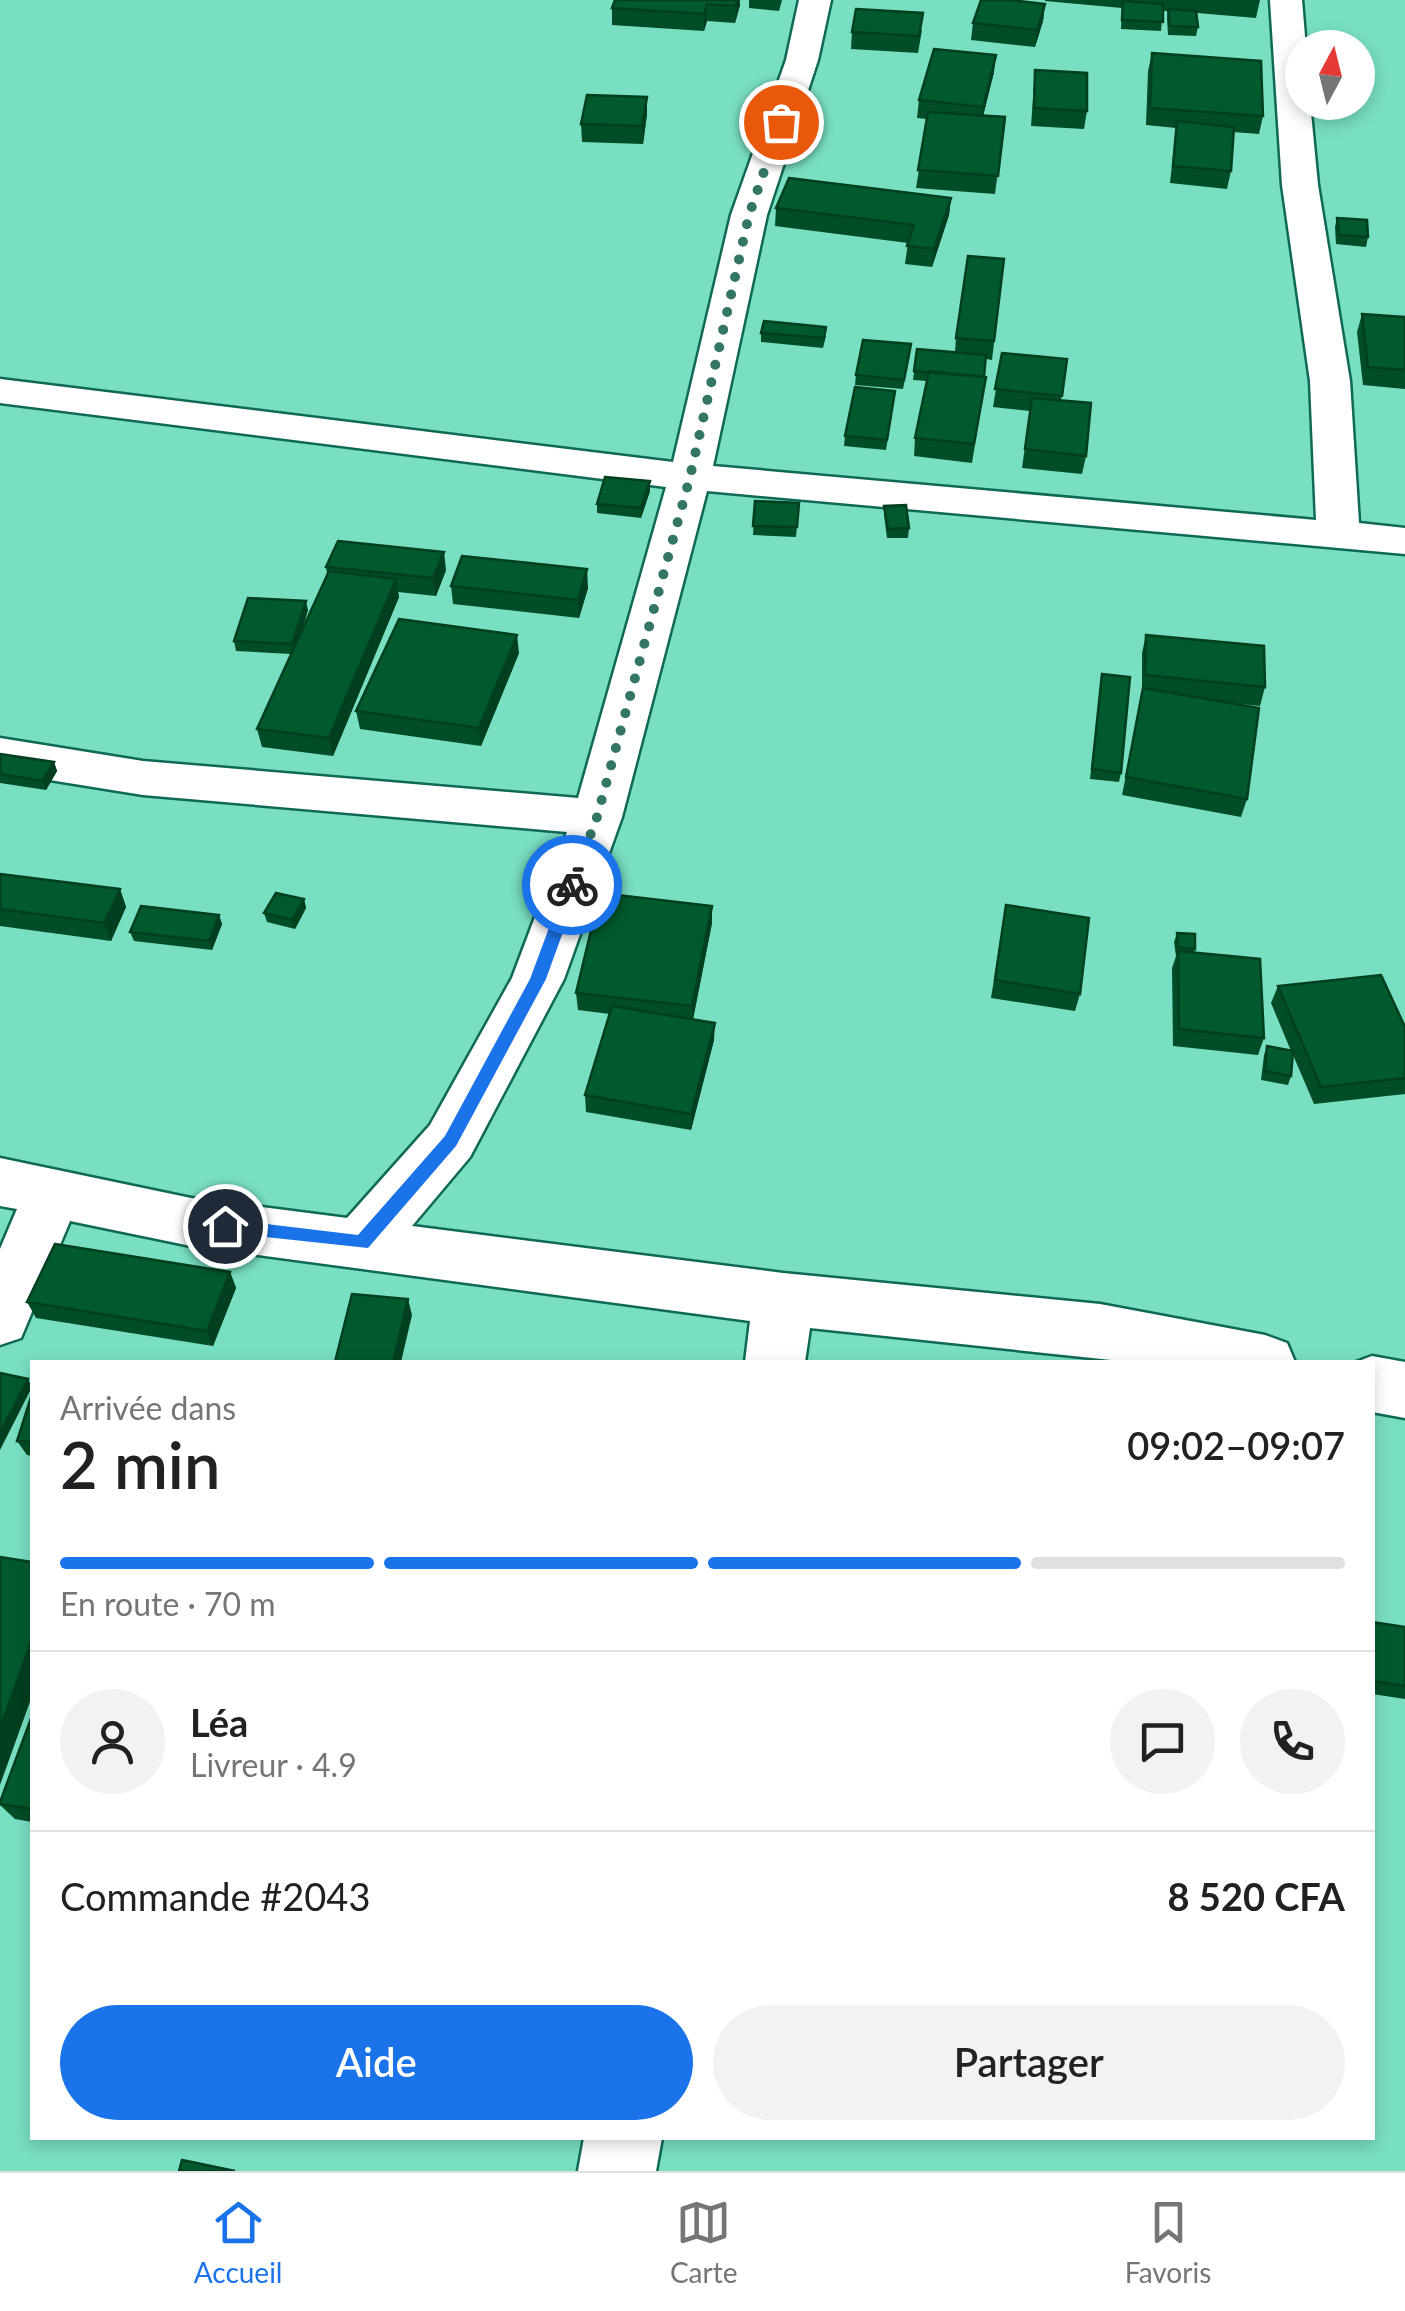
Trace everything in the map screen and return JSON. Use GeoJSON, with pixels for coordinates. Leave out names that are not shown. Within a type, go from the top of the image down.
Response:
{"type":"FeatureCollection","features":[{"type":"Feature","properties":{"kind":"street"},"geometry":{"type":"LineString","coordinates":[[362,1242],[450,1141],[538,979],[597,817],[690,477],[749,215],[802,60],[816,0]]}},
{"type":"Feature","properties":{"kind":"street"},"geometry":{"type":"LineString","coordinates":[[1286,0],[1300,185],[1330,381],[1338,532]]}},
{"type":"Feature","properties":{"kind":"street"},"geometry":{"type":"LineString","coordinates":[[0,392],[690,477],[1405,541]]}},
{"type":"Feature","properties":{"kind":"street"},"geometry":{"type":"LineString","coordinates":[[0,755],[143,778],[597,817]]}},
{"type":"Feature","properties":{"kind":"street"},"geometry":{"type":"LineString","coordinates":[[0,1318],[26,1188],[191,1222],[783,1299],[1100,1330],[1255,1360]]}},
{"type":"Feature","properties":{"kind":"street"},"geometry":{"type":"LineString","coordinates":[[775,1360],[783,1299]]}},
{"type":"Feature","properties":{"kind":"street"},"geometry":{"type":"LineString","coordinates":[[1375,1385],[1405,1390]]}},
{"type":"Feature","properties":{"kind":"street"},"geometry":{"type":"LineString","coordinates":[[617,2171],[623,2140]]}},
{"type":"Feature","properties":{"kind":"building"},"geometry":{"type":"Polygon","coordinates":[[[615,0],[737,0],[735,6],[707,4],[704,14],[612,8],[615,0]]]}},
{"type":"Feature","properties":{"kind":"building"},"geometry":{"type":"Polygon","coordinates":[[[981,0],[1045,4],[1037,30],[973,23],[981,0]]]}},
{"type":"Feature","properties":{"kind":"building"},"geometry":{"type":"Polygon","coordinates":[[[1123,1],[1163,4],[1163,22],[1122,20],[1123,1]]]}},
{"type":"Feature","properties":{"kind":"building"},"geometry":{"type":"Polygon","coordinates":[[[856,9],[923,13],[919,36],[852,32],[856,9]]]}},
{"type":"Feature","properties":{"kind":"building"},"geometry":{"type":"Polygon","coordinates":[[[1168,9],[1196,11],[1198,27],[1170,26],[1168,9]]]}},
{"type":"Feature","properties":{"kind":"building"},"geometry":{"type":"Polygon","coordinates":[[[934,49],[996,55],[983,107],[919,100],[934,49]]]}},
{"type":"Feature","properties":{"kind":"building"},"geometry":{"type":"Polygon","coordinates":[[[1152,53],[1261,61],[1263,116],[1150,108],[1152,53]]]}},
{"type":"Feature","properties":{"kind":"building"},"geometry":{"type":"Polygon","coordinates":[[[1035,70],[1087,73],[1087,111],[1034,108],[1035,70]]]}},
{"type":"Feature","properties":{"kind":"building"},"geometry":{"type":"Polygon","coordinates":[[[587,95],[647,97],[642,126],[581,124],[587,95]]]}},
{"type":"Feature","properties":{"kind":"building"},"geometry":{"type":"Polygon","coordinates":[[[928,112],[1005,117],[998,176],[918,170],[928,112]]]}},
{"type":"Feature","properties":{"kind":"building"},"geometry":{"type":"Polygon","coordinates":[[[1177,121],[1234,127],[1231,171],[1173,166],[1177,121]]]}},
{"type":"Feature","properties":{"kind":"building"},"geometry":{"type":"Polygon","coordinates":[[[789,178],[951,198],[934,249],[907,246],[914,225],[776,208],[789,178]]]}},
{"type":"Feature","properties":{"kind":"building"},"geometry":{"type":"Polygon","coordinates":[[[1337,218],[1367,220],[1368,237],[1339,235],[1337,218]]]}},
{"type":"Feature","properties":{"kind":"building"},"geometry":{"type":"Polygon","coordinates":[[[968,256],[1004,259],[994,341],[956,338],[968,256]]]}},
{"type":"Feature","properties":{"kind":"building"},"geometry":{"type":"Polygon","coordinates":[[[1362,314],[1405,317],[1405,370],[1368,367],[1362,314]]]}},
{"type":"Feature","properties":{"kind":"building"},"geometry":{"type":"Polygon","coordinates":[[[764,321],[826,327],[824,338],[761,333],[764,321]]]}},
{"type":"Feature","properties":{"kind":"building"},"geometry":{"type":"Polygon","coordinates":[[[863,340],[911,344],[904,380],[856,375],[863,340]]]}},
{"type":"Feature","properties":{"kind":"building"},"geometry":{"type":"Polygon","coordinates":[[[917,349],[986,355],[984,377],[914,371],[917,349]]]}},
{"type":"Feature","properties":{"kind":"building"},"geometry":{"type":"Polygon","coordinates":[[[1002,353],[1067,359],[1062,396],[995,389],[1002,353]]]}},
{"type":"Feature","properties":{"kind":"building"},"geometry":{"type":"Polygon","coordinates":[[[929,371],[986,377],[974,444],[915,438],[929,371]]]}},
{"type":"Feature","properties":{"kind":"building"},"geometry":{"type":"Polygon","coordinates":[[[855,387],[895,391],[887,440],[845,436],[855,387]]]}},
{"type":"Feature","properties":{"kind":"building"},"geometry":{"type":"Polygon","coordinates":[[[1032,398],[1091,403],[1086,456],[1025,449],[1032,398]]]}},
{"type":"Feature","properties":{"kind":"building"},"geometry":{"type":"Polygon","coordinates":[[[605,477],[650,481],[641,508],[597,504],[605,477]]]}},
{"type":"Feature","properties":{"kind":"building"},"geometry":{"type":"Polygon","coordinates":[[[755,501],[799,503],[797,527],[753,526],[755,501]]]}},
{"type":"Feature","properties":{"kind":"building"},"geometry":{"type":"Polygon","coordinates":[[[906,505],[909,528],[888,529],[884,506],[906,505]]]}},
{"type":"Feature","properties":{"kind":"building"},"geometry":{"type":"Polygon","coordinates":[[[338,541],[444,552],[433,578],[326,567],[338,541]]]}},
{"type":"Feature","properties":{"kind":"building"},"geometry":{"type":"Polygon","coordinates":[[[462,556],[587,569],[578,600],[451,586],[462,556]]]}},
{"type":"Feature","properties":{"kind":"building"},"geometry":{"type":"Polygon","coordinates":[[[329,571],[396,579],[329,738],[257,729],[329,571]]]}},
{"type":"Feature","properties":{"kind":"building"},"geometry":{"type":"Polygon","coordinates":[[[248,598],[306,601],[292,644],[234,641],[248,598]]]}},
{"type":"Feature","properties":{"kind":"building"},"geometry":{"type":"Polygon","coordinates":[[[399,619],[517,635],[479,728],[356,711],[399,619]]]}},
{"type":"Feature","properties":{"kind":"building"},"geometry":{"type":"Polygon","coordinates":[[[1146,635],[1264,646],[1265,687],[1145,675],[1146,635]]]}},
{"type":"Feature","properties":{"kind":"building"},"geometry":{"type":"Polygon","coordinates":[[[1102,674],[1130,677],[1121,773],[1092,769],[1102,674]]]}},
{"type":"Feature","properties":{"kind":"building"},"geometry":{"type":"Polygon","coordinates":[[[1143,688],[1259,708],[1247,799],[1126,777],[1143,688]]]}},
{"type":"Feature","properties":{"kind":"building"},"geometry":{"type":"Polygon","coordinates":[[[0,754],[54,762],[42,781],[0,774],[0,754]]]}},
{"type":"Feature","properties":{"kind":"building"},"geometry":{"type":"Polygon","coordinates":[[[0,874],[120,889],[104,923],[0,909],[0,874]]]}},
{"type":"Feature","properties":{"kind":"building"},"geometry":{"type":"Polygon","coordinates":[[[276,893],[304,899],[292,920],[264,913],[276,893]]]}},
{"type":"Feature","properties":{"kind":"building"},"geometry":{"type":"Polygon","coordinates":[[[600,893],[712,906],[692,1006],[576,993],[600,893]]]}},
{"type":"Feature","properties":{"kind":"building"},"geometry":{"type":"Polygon","coordinates":[[[1006,905],[1089,918],[1080,994],[995,980],[1006,905]]]}},
{"type":"Feature","properties":{"kind":"building"},"geometry":{"type":"Polygon","coordinates":[[[141,906],[219,915],[209,941],[130,932],[141,906]]]}},
{"type":"Feature","properties":{"kind":"building"},"geometry":{"type":"Polygon","coordinates":[[[1177,933],[1195,934],[1195,949],[1178,947],[1177,933]]]}},
{"type":"Feature","properties":{"kind":"building"},"geometry":{"type":"Polygon","coordinates":[[[1178,951],[1260,959],[1264,1038],[1179,1029],[1178,951]]]}},
{"type":"Feature","properties":{"kind":"building"},"geometry":{"type":"Polygon","coordinates":[[[1381,975],[1405,1027],[1405,1078],[1321,1087],[1278,986],[1381,975]]]}},
{"type":"Feature","properties":{"kind":"building"},"geometry":{"type":"Polygon","coordinates":[[[612,1006],[715,1023],[691,1114],[585,1095],[612,1006]]]}},
{"type":"Feature","properties":{"kind":"building"},"geometry":{"type":"Polygon","coordinates":[[[1267,1046],[1293,1051],[1291,1076],[1265,1071],[1267,1046]]]}},
{"type":"Feature","properties":{"kind":"building"},"geometry":{"type":"Polygon","coordinates":[[[55,1244],[230,1272],[207,1331],[27,1302],[55,1244]]]}},
{"type":"Feature","properties":{"kind":"building"},"geometry":{"type":"Polygon","coordinates":[[[352,1294],[408,1299],[393,1360],[336,1360],[352,1294]]]}},
{"type":"Feature","properties":{"kind":"building"},"geometry":{"type":"Polygon","coordinates":[[[0,1373],[28,1379],[0,1433],[0,1373]]]}},
{"type":"Feature","properties":{"kind":"building"},"geometry":{"type":"Polygon","coordinates":[[[30,1400],[30,1442],[17,1441],[30,1400]]]}},
{"type":"Feature","properties":{"kind":"building"},"geometry":{"type":"Polygon","coordinates":[[[0,1557],[30,1562],[30,1646],[0,1728],[0,1557]]]}},
{"type":"Feature","properties":{"kind":"building"},"geometry":{"type":"Polygon","coordinates":[[[1375,1622],[1405,1627],[1405,1686],[1375,1681],[1375,1622]]]}},
{"type":"Feature","properties":{"kind":"building"},"geometry":{"type":"Polygon","coordinates":[[[30,1721],[30,1809],[0,1802],[30,1721]]]}},
{"type":"Feature","properties":{"kind":"building"},"geometry":{"type":"Polygon","coordinates":[[[182,2160],[235,2171],[179,2171],[182,2160]]]}},
{"type":"Feature","properties":{"kind":"way so far"},"geometry":{"type":"LineString","coordinates":[[572,885],[597,817],[690,477],[749,215],[781,122]]}},
{"type":"Feature","properties":{"kind":"route"},"geometry":{"type":"LineString","coordinates":[[225,1226],[362,1242],[450,1141],[538,979],[572,885]]}}]}
